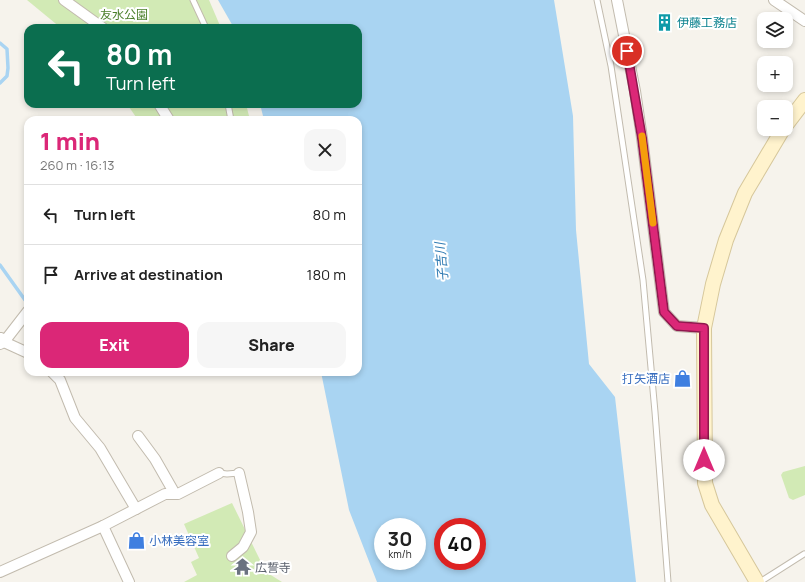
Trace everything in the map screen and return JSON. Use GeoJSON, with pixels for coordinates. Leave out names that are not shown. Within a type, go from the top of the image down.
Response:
{"type":"FeatureCollection","features":[{"type":"Feature","properties":{"kind":"street"},"geometry":{"type":"LineString","coordinates":[[64,0],[97,24]]}},
{"type":"Feature","properties":{"kind":"street"},"geometry":{"type":"LineString","coordinates":[[617,0],[635,91],[664,312],[677,326],[704,328]]}},
{"type":"Feature","properties":{"kind":"street"},"geometry":{"type":"LineString","coordinates":[[774,0],[805,21]]}},
{"type":"Feature","properties":{"kind":"street"},"geometry":{"type":"LineString","coordinates":[[793,116],[805,100]]}},
{"type":"Feature","properties":{"kind":"street"},"geometry":{"type":"LineString","coordinates":[[758,582],[712,505],[705,483],[704,328],[713,284],[729,234],[745,193],[779,136]]}},
{"type":"Feature","properties":{"kind":"street"},"geometry":{"type":"LineString","coordinates":[[24,316],[2,341],[24,351]]}},
{"type":"Feature","properties":{"kind":"street"},"geometry":{"type":"LineString","coordinates":[[56,376],[60,380],[75,418],[100,448],[136,509]]}},
{"type":"Feature","properties":{"kind":"street"},"geometry":{"type":"LineString","coordinates":[[138,436],[155,459],[175,494]]}},
{"type":"Feature","properties":{"kind":"street"},"geometry":{"type":"LineString","coordinates":[[0,572],[102,526],[165,494],[178,494],[219,473]]}},
{"type":"Feature","properties":{"kind":"street"},"geometry":{"type":"LineString","coordinates":[[232,556],[243,547],[251,532],[239,473]]}},
{"type":"Feature","properties":{"kind":"street"},"geometry":{"type":"LineString","coordinates":[[102,526],[129,582]]}},
{"type":"Feature","properties":{"kind":"lane"},"geometry":{"type":"LineString","coordinates":[[193,0],[204,24]]}},
{"type":"Feature","properties":{"kind":"lane"},"geometry":{"type":"LineString","coordinates":[[597,0],[611,66],[643,280],[668,582]]}},
{"type":"Feature","properties":{"kind":"lane"},"geometry":{"type":"LineString","coordinates":[[219,473],[239,473]]}},
{"type":"Feature","properties":{"kind":"lane"},"geometry":{"type":"LineString","coordinates":[[758,582],[804,554]]}},
{"type":"Feature","properties":{"kind":"green space","name":"友水公園"},"geometry":{"type":"Polygon","coordinates":[[[27,0],[209,0],[219,24],[56,24],[27,0]]]}},
{"type":"Feature","properties":{"kind":"green space"},"geometry":{"type":"Polygon","coordinates":[[[130,108],[247,108],[249,116],[135,116],[130,108]]]}},
{"type":"Feature","properties":{"kind":"green space"},"geometry":{"type":"Polygon","coordinates":[[[805,466],[805,495],[793,500],[789,498],[781,475],[783,472],[805,466]]]}},
{"type":"Feature","properties":{"kind":"green space"},"geometry":{"type":"Polygon","coordinates":[[[232,503],[266,572],[282,582],[184,582],[197,575],[191,562],[199,558],[184,524],[232,503]]]}},
{"type":"Feature","properties":{"kind":"water","name":"子吉川"},"geometry":{"type":"Polygon","coordinates":[[[218,0],[554,0],[573,116],[576,230],[589,364],[615,397],[636,582],[377,582],[349,510],[322,376],[362,376],[362,116],[263,116],[261,108],[362,108],[362,24],[232,24],[218,0]]]}},
{"type":"Feature","properties":{"kind":"waterway"},"geometry":{"type":"LineString","coordinates":[[0,43],[7,49],[8,68],[7,76],[0,83]]}},
{"type":"Feature","properties":{"kind":"waterway"},"geometry":{"type":"LineString","coordinates":[[0,265],[24,299]]}},
{"type":"Feature","properties":{"kind":"slow traffic"},"geometry":{"type":"LineString","coordinates":[[642,136],[653,223]]}},
{"type":"Feature","properties":{"kind":"place","name":"伊藤工務店"},"geometry":{"type":"Point","coordinates":[664,22]}},
{"type":"Feature","properties":{"kind":"place","name":"打矢酒店"},"geometry":{"type":"Point","coordinates":[683,378]}},
{"type":"Feature","properties":{"kind":"place","name":"小林美容室"},"geometry":{"type":"Point","coordinates":[136,540]}},
{"type":"Feature","properties":{"kind":"place","name":"広誓寺"},"geometry":{"type":"Point","coordinates":[242,567]}},
{"type":"Feature","properties":{"kind":"route"},"geometry":{"type":"LineString","coordinates":[[627,51],[642,138],[664,312],[677,326],[704,328],[704,460]]}}]}
